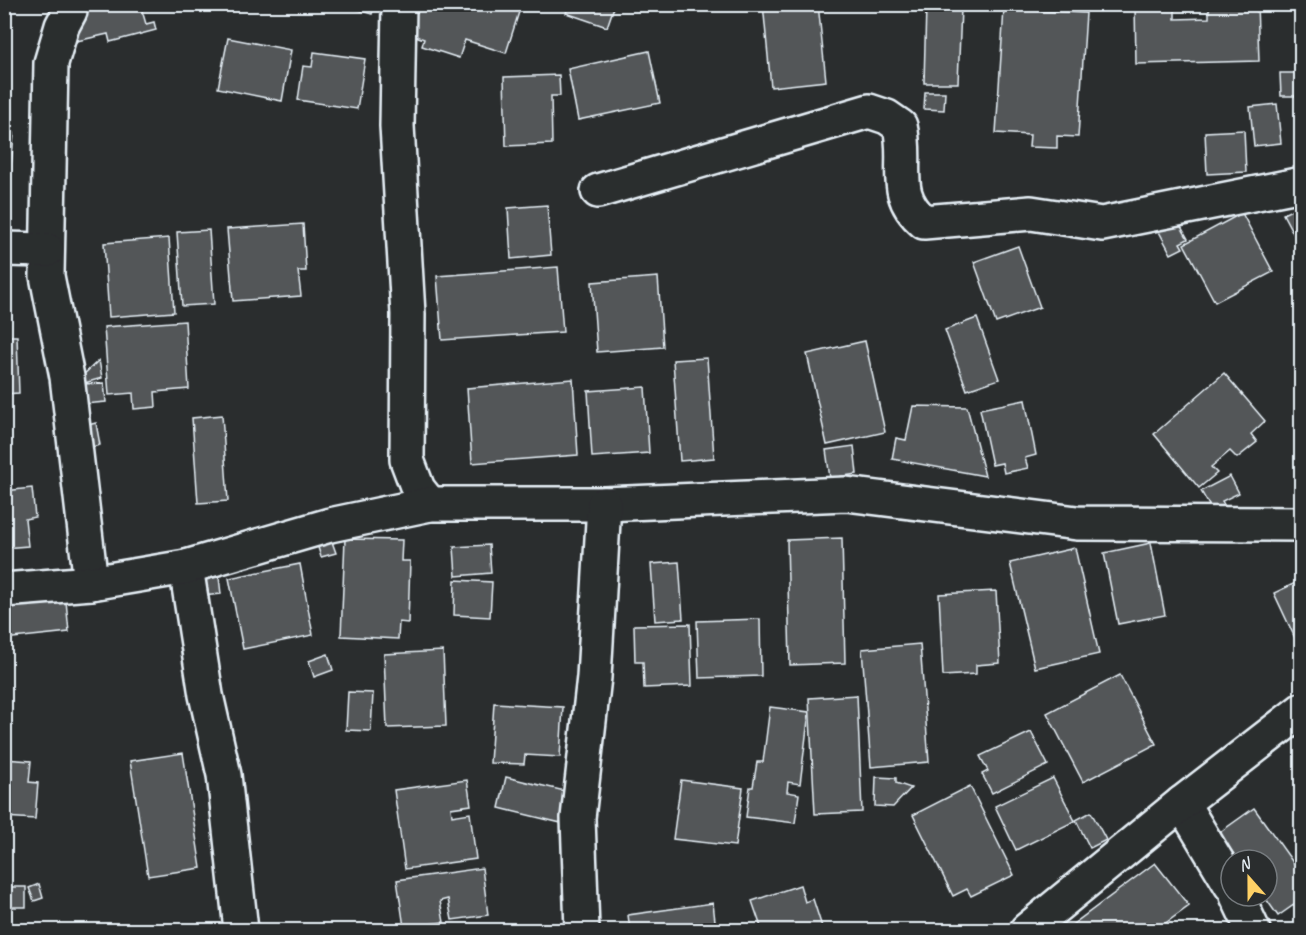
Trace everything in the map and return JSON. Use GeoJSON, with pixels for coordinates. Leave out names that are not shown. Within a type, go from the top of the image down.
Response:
{"type":"FeatureCollection","features":[{"type":"Feature","properties":{"kind":"street"},"geometry":{"type":"LineString","coordinates":[[68,4],[70,10],[62,26],[51,63],[47,276],[67,377],[91,583]]}},
{"type":"Feature","properties":{"kind":"street"},"geometry":{"type":"LineString","coordinates":[[399,4],[397,126],[408,314],[407,459],[418,489],[430,504]]}},
{"type":"Feature","properties":{"kind":"street"},"geometry":{"type":"LineString","coordinates":[[598,191],[869,111],[887,117],[900,126],[903,142],[903,195],[912,213],[924,222],[1031,213],[1102,224],[1302,184]]}},
{"type":"Feature","properties":{"kind":"street"},"geometry":{"type":"LineString","coordinates":[[4,249],[47,250]]}},
{"type":"Feature","properties":{"kind":"street"},"geometry":{"type":"LineString","coordinates":[[4,590],[91,583],[186,567],[330,525],[430,504],[604,504],[846,494],[1077,523],[1302,524]]}},
{"type":"Feature","properties":{"kind":"street"},"geometry":{"type":"LineString","coordinates":[[582,930],[578,818],[594,677],[604,504]]}},
{"type":"Feature","properties":{"kind":"street"},"geometry":{"type":"LineString","coordinates":[[186,567],[206,695],[224,776],[241,930]]}},
{"type":"Feature","properties":{"kind":"street"},"geometry":{"type":"LineString","coordinates":[[1027,930],[1182,803],[1302,710]]}},
{"type":"Feature","properties":{"kind":"street"},"geometry":{"type":"LineString","coordinates":[[1182,803],[1219,865]]}},
{"type":"Feature","properties":{"kind":"street"},"geometry":{"type":"LineString","coordinates":[[1242,908],[1252,930]]}},
{"type":"Feature","properties":{"kind":"building"},"geometry":{"type":"Polygon","coordinates":[[[83,4],[131,4],[141,7],[146,24],[154,22],[156,30],[110,42],[108,34],[77,41],[83,4]]]}},
{"type":"Feature","properties":{"kind":"building"},"geometry":{"type":"Polygon","coordinates":[[[339,4],[375,4],[372,14],[339,4]]]}},
{"type":"Feature","properties":{"kind":"building"},"geometry":{"type":"Polygon","coordinates":[[[412,4],[496,4],[519,12],[506,53],[465,40],[459,58],[422,46],[424,39],[404,32],[412,4]]]}},
{"type":"Feature","properties":{"kind":"building"},"geometry":{"type":"Polygon","coordinates":[[[569,4],[615,4],[607,27],[566,13],[569,4]]]}},
{"type":"Feature","properties":{"kind":"building"},"geometry":{"type":"Polygon","coordinates":[[[763,4],[818,4],[826,81],[771,87],[763,4]]]}},
{"type":"Feature","properties":{"kind":"building"},"geometry":{"type":"Polygon","coordinates":[[[1135,4],[1175,4],[1175,19],[1209,18],[1209,4],[1257,4],[1259,61],[1136,64],[1135,4]]]}},
{"type":"Feature","properties":{"kind":"building"},"geometry":{"type":"Polygon","coordinates":[[[926,6],[961,8],[958,83],[924,83],[926,6]]]}},
{"type":"Feature","properties":{"kind":"building"},"geometry":{"type":"Polygon","coordinates":[[[1004,9],[1086,13],[1078,137],[1057,136],[1057,148],[1029,147],[1030,135],[996,133],[1004,9]]]}},
{"type":"Feature","properties":{"kind":"building"},"geometry":{"type":"Polygon","coordinates":[[[228,38],[291,50],[282,101],[218,88],[228,38]]]}},
{"type":"Feature","properties":{"kind":"building"},"geometry":{"type":"Polygon","coordinates":[[[649,51],[660,103],[578,120],[568,69],[649,51]]]}},
{"type":"Feature","properties":{"kind":"building"},"geometry":{"type":"Polygon","coordinates":[[[314,52],[365,59],[357,109],[298,100],[303,66],[312,67],[314,52]]]}},
{"type":"Feature","properties":{"kind":"building"},"geometry":{"type":"Polygon","coordinates":[[[1280,73],[1302,73],[1302,96],[1281,96],[1280,73]]]}},
{"type":"Feature","properties":{"kind":"building"},"geometry":{"type":"Polygon","coordinates":[[[559,75],[560,96],[551,96],[552,144],[506,146],[504,77],[559,75]]]}},
{"type":"Feature","properties":{"kind":"building"},"geometry":{"type":"Polygon","coordinates":[[[925,92],[945,92],[944,110],[924,109],[925,92]]]}},
{"type":"Feature","properties":{"kind":"building"},"geometry":{"type":"Polygon","coordinates":[[[1277,104],[1281,143],[1254,146],[1250,107],[1277,104]]]}},
{"type":"Feature","properties":{"kind":"building"},"geometry":{"type":"Polygon","coordinates":[[[1244,130],[1246,172],[1207,174],[1205,132],[1244,130]]]}},
{"type":"Feature","properties":{"kind":"building"},"geometry":{"type":"Polygon","coordinates":[[[4,133],[14,133],[9,189],[4,188],[4,133]]]}},
{"type":"Feature","properties":{"kind":"building"},"geometry":{"type":"Polygon","coordinates":[[[547,205],[551,255],[511,259],[508,208],[547,205]]]}},
{"type":"Feature","properties":{"kind":"building"},"geometry":{"type":"Polygon","coordinates":[[[1302,205],[1302,250],[1283,214],[1302,205]]]}},
{"type":"Feature","properties":{"kind":"building"},"geometry":{"type":"Polygon","coordinates":[[[1242,213],[1273,272],[1215,302],[1184,244],[1242,213]]]}},
{"type":"Feature","properties":{"kind":"building"},"geometry":{"type":"Polygon","coordinates":[[[1175,216],[1188,239],[1180,243],[1183,248],[1171,254],[1156,226],[1175,216]]]}},
{"type":"Feature","properties":{"kind":"building"},"geometry":{"type":"Polygon","coordinates":[[[303,224],[306,271],[298,271],[301,296],[233,301],[227,229],[303,224]]]}},
{"type":"Feature","properties":{"kind":"building"},"geometry":{"type":"Polygon","coordinates":[[[209,230],[214,304],[182,306],[177,232],[209,230]]]}},
{"type":"Feature","properties":{"kind":"building"},"geometry":{"type":"Polygon","coordinates":[[[169,238],[174,312],[109,317],[104,243],[169,238]]]}},
{"type":"Feature","properties":{"kind":"building"},"geometry":{"type":"Polygon","coordinates":[[[1018,246],[1040,307],[996,323],[974,262],[1018,246]]]}},
{"type":"Feature","properties":{"kind":"building"},"geometry":{"type":"Polygon","coordinates":[[[558,267],[563,332],[442,340],[437,276],[558,267]]]}},
{"type":"Feature","properties":{"kind":"building"},"geometry":{"type":"Polygon","coordinates":[[[658,277],[663,347],[597,352],[592,282],[658,277]]]}},
{"type":"Feature","properties":{"kind":"building"},"geometry":{"type":"Polygon","coordinates":[[[977,318],[999,379],[967,390],[945,330],[977,318]]]}},
{"type":"Feature","properties":{"kind":"building"},"geometry":{"type":"Polygon","coordinates":[[[185,321],[189,389],[155,392],[156,407],[134,409],[133,393],[109,395],[104,327],[185,321]]]}},
{"type":"Feature","properties":{"kind":"building"},"geometry":{"type":"Polygon","coordinates":[[[4,336],[17,336],[19,393],[4,394],[4,336]]]}},
{"type":"Feature","properties":{"kind":"building"},"geometry":{"type":"Polygon","coordinates":[[[865,341],[885,432],[827,445],[807,354],[865,341]]]}},
{"type":"Feature","properties":{"kind":"building"},"geometry":{"type":"Polygon","coordinates":[[[707,358],[714,458],[680,461],[673,360],[707,358]]]}},
{"type":"Feature","properties":{"kind":"building"},"geometry":{"type":"Polygon","coordinates":[[[99,360],[102,378],[81,384],[80,378],[99,360]]]}},
{"type":"Feature","properties":{"kind":"building"},"geometry":{"type":"Polygon","coordinates":[[[1224,373],[1265,421],[1251,434],[1257,442],[1237,458],[1230,451],[1211,467],[1217,473],[1199,488],[1154,434],[1224,373]]]}},
{"type":"Feature","properties":{"kind":"building"},"geometry":{"type":"Polygon","coordinates":[[[573,379],[578,455],[472,463],[467,388],[573,379]]]}},
{"type":"Feature","properties":{"kind":"building"},"geometry":{"type":"Polygon","coordinates":[[[104,383],[106,402],[84,404],[83,384],[104,383]]]}},
{"type":"Feature","properties":{"kind":"building"},"geometry":{"type":"Polygon","coordinates":[[[645,387],[649,453],[592,457],[588,391],[645,387]]]}},
{"type":"Feature","properties":{"kind":"building"},"geometry":{"type":"Polygon","coordinates":[[[1025,400],[1036,455],[1025,458],[1028,468],[1004,473],[1002,463],[992,465],[980,409],[1025,400]]]}},
{"type":"Feature","properties":{"kind":"building"},"geometry":{"type":"Polygon","coordinates":[[[913,406],[967,407],[985,476],[892,459],[896,438],[906,440],[913,406]]]}},
{"type":"Feature","properties":{"kind":"building"},"geometry":{"type":"Polygon","coordinates":[[[222,415],[228,501],[198,503],[192,418],[222,415]]]}},
{"type":"Feature","properties":{"kind":"building"},"geometry":{"type":"Polygon","coordinates":[[[96,423],[100,445],[92,447],[88,425],[96,423]]]}},
{"type":"Feature","properties":{"kind":"building"},"geometry":{"type":"Polygon","coordinates":[[[854,446],[857,474],[830,478],[826,450],[854,446]]]}},
{"type":"Feature","properties":{"kind":"building"},"geometry":{"type":"Polygon","coordinates":[[[1230,476],[1239,493],[1222,501],[1226,508],[1214,514],[1201,491],[1230,476]]]}},
{"type":"Feature","properties":{"kind":"building"},"geometry":{"type":"Polygon","coordinates":[[[32,488],[35,517],[25,519],[28,546],[4,548],[4,491],[32,488]]]}},
{"type":"Feature","properties":{"kind":"building"},"geometry":{"type":"Polygon","coordinates":[[[842,538],[845,663],[790,665],[787,540],[842,538]]]}},
{"type":"Feature","properties":{"kind":"building"},"geometry":{"type":"Polygon","coordinates":[[[331,539],[336,553],[321,557],[317,544],[331,539]]]}},
{"type":"Feature","properties":{"kind":"building"},"geometry":{"type":"Polygon","coordinates":[[[345,539],[402,540],[401,561],[410,561],[408,623],[399,622],[398,639],[341,636],[345,539]]]}},
{"type":"Feature","properties":{"kind":"building"},"geometry":{"type":"Polygon","coordinates":[[[1151,543],[1165,615],[1118,624],[1104,553],[1151,543]]]}},
{"type":"Feature","properties":{"kind":"building"},"geometry":{"type":"Polygon","coordinates":[[[489,545],[491,573],[456,576],[454,547],[489,545]]]}},
{"type":"Feature","properties":{"kind":"building"},"geometry":{"type":"Polygon","coordinates":[[[1075,548],[1099,654],[1035,668],[1010,563],[1075,548]]]}},
{"type":"Feature","properties":{"kind":"building"},"geometry":{"type":"Polygon","coordinates":[[[679,562],[683,619],[655,621],[651,564],[679,562]]]}},
{"type":"Feature","properties":{"kind":"building"},"geometry":{"type":"Polygon","coordinates":[[[300,564],[313,635],[243,649],[229,578],[300,564]]]}},
{"type":"Feature","properties":{"kind":"building"},"geometry":{"type":"Polygon","coordinates":[[[219,577],[221,594],[203,596],[201,579],[219,577]]]}},
{"type":"Feature","properties":{"kind":"building"},"geometry":{"type":"Polygon","coordinates":[[[455,580],[492,582],[490,617],[454,615],[455,580]]]}},
{"type":"Feature","properties":{"kind":"building"},"geometry":{"type":"Polygon","coordinates":[[[1302,580],[1302,638],[1296,640],[1274,593],[1302,580]]]}},
{"type":"Feature","properties":{"kind":"building"},"geometry":{"type":"Polygon","coordinates":[[[996,591],[1000,663],[976,665],[976,674],[943,676],[939,594],[996,591]]]}},
{"type":"Feature","properties":{"kind":"building"},"geometry":{"type":"Polygon","coordinates":[[[66,601],[69,632],[4,639],[4,608],[66,601]]]}},
{"type":"Feature","properties":{"kind":"building"},"geometry":{"type":"Polygon","coordinates":[[[760,619],[761,676],[699,678],[697,621],[760,619]]]}},
{"type":"Feature","properties":{"kind":"building"},"geometry":{"type":"Polygon","coordinates":[[[690,624],[692,686],[644,688],[643,662],[635,662],[634,625],[690,624]]]}},
{"type":"Feature","properties":{"kind":"building"},"geometry":{"type":"Polygon","coordinates":[[[920,644],[929,762],[871,767],[862,649],[920,644]]]}},
{"type":"Feature","properties":{"kind":"building"},"geometry":{"type":"Polygon","coordinates":[[[443,651],[446,726],[387,728],[384,654],[443,651]]]}},
{"type":"Feature","properties":{"kind":"building"},"geometry":{"type":"Polygon","coordinates":[[[328,654],[333,670],[314,677],[309,661],[328,654]]]}},
{"type":"Feature","properties":{"kind":"building"},"geometry":{"type":"Polygon","coordinates":[[[1120,675],[1156,744],[1083,782],[1047,713],[1120,675]]]}},
{"type":"Feature","properties":{"kind":"building"},"geometry":{"type":"Polygon","coordinates":[[[348,692],[373,693],[371,731],[346,730],[348,692]]]}},
{"type":"Feature","properties":{"kind":"building"},"geometry":{"type":"Polygon","coordinates":[[[857,695],[862,812],[815,814],[809,698],[857,695]]]}},
{"type":"Feature","properties":{"kind":"building"},"geometry":{"type":"Polygon","coordinates":[[[494,703],[563,707],[560,757],[525,755],[524,764],[490,763],[494,703]]]}},
{"type":"Feature","properties":{"kind":"building"},"geometry":{"type":"Polygon","coordinates":[[[770,707],[809,712],[800,784],[788,782],[787,792],[799,794],[795,823],[746,817],[750,787],[753,787],[757,762],[763,762],[770,707]]]}},
{"type":"Feature","properties":{"kind":"building"},"geometry":{"type":"Polygon","coordinates":[[[1031,732],[1048,765],[992,793],[982,774],[988,771],[980,756],[1031,732]]]}},
{"type":"Feature","properties":{"kind":"building"},"geometry":{"type":"Polygon","coordinates":[[[183,753],[201,868],[148,876],[130,761],[183,753]]]}},
{"type":"Feature","properties":{"kind":"building"},"geometry":{"type":"Polygon","coordinates":[[[4,759],[31,761],[29,782],[38,783],[35,819],[4,817],[4,759]]]}},
{"type":"Feature","properties":{"kind":"building"},"geometry":{"type":"Polygon","coordinates":[[[506,777],[569,792],[561,823],[499,808],[506,777]]]}},
{"type":"Feature","properties":{"kind":"building"},"geometry":{"type":"Polygon","coordinates":[[[876,777],[896,778],[896,783],[911,788],[893,807],[875,806],[876,777]]]}},
{"type":"Feature","properties":{"kind":"building"},"geometry":{"type":"Polygon","coordinates":[[[1053,778],[1075,821],[1016,850],[995,806],[1053,778]]]}},
{"type":"Feature","properties":{"kind":"building"},"geometry":{"type":"Polygon","coordinates":[[[467,780],[471,805],[451,808],[452,816],[470,813],[476,859],[405,869],[394,790],[467,780]]]}},
{"type":"Feature","properties":{"kind":"building"},"geometry":{"type":"Polygon","coordinates":[[[681,780],[743,788],[735,846],[673,839],[681,780]]]}},
{"type":"Feature","properties":{"kind":"building"},"geometry":{"type":"Polygon","coordinates":[[[970,786],[1014,875],[971,896],[967,889],[953,896],[913,815],[970,786]]]}},
{"type":"Feature","properties":{"kind":"building"},"geometry":{"type":"Polygon","coordinates":[[[1254,808],[1302,875],[1302,899],[1278,916],[1272,908],[1279,908],[1279,848],[1230,848],[1219,833],[1254,808]]]}},
{"type":"Feature","properties":{"kind":"building"},"geometry":{"type":"Polygon","coordinates":[[[1091,812],[1106,840],[1090,848],[1076,820],[1091,812]]]}},
{"type":"Feature","properties":{"kind":"building"},"geometry":{"type":"Polygon","coordinates":[[[1302,850],[1302,863],[1295,855],[1302,850]]]}},
{"type":"Feature","properties":{"kind":"building"},"geometry":{"type":"Polygon","coordinates":[[[1155,863],[1189,906],[1156,930],[1076,930],[1072,925],[1155,863]]]}},
{"type":"Feature","properties":{"kind":"building"},"geometry":{"type":"Polygon","coordinates":[[[482,868],[488,915],[452,920],[448,899],[440,901],[444,922],[404,927],[397,880],[482,868]]]}},
{"type":"Feature","properties":{"kind":"building"},"geometry":{"type":"Polygon","coordinates":[[[39,884],[43,898],[34,901],[29,888],[39,884]]]}},
{"type":"Feature","properties":{"kind":"building"},"geometry":{"type":"Polygon","coordinates":[[[800,885],[805,902],[813,899],[823,930],[762,930],[752,901],[800,885]]]}},
{"type":"Feature","properties":{"kind":"building"},"geometry":{"type":"Polygon","coordinates":[[[4,887],[26,887],[26,907],[4,907],[4,887]]]}},
{"type":"Feature","properties":{"kind":"building"},"geometry":{"type":"Polygon","coordinates":[[[713,903],[716,930],[630,930],[628,915],[713,903]]]}}]}
